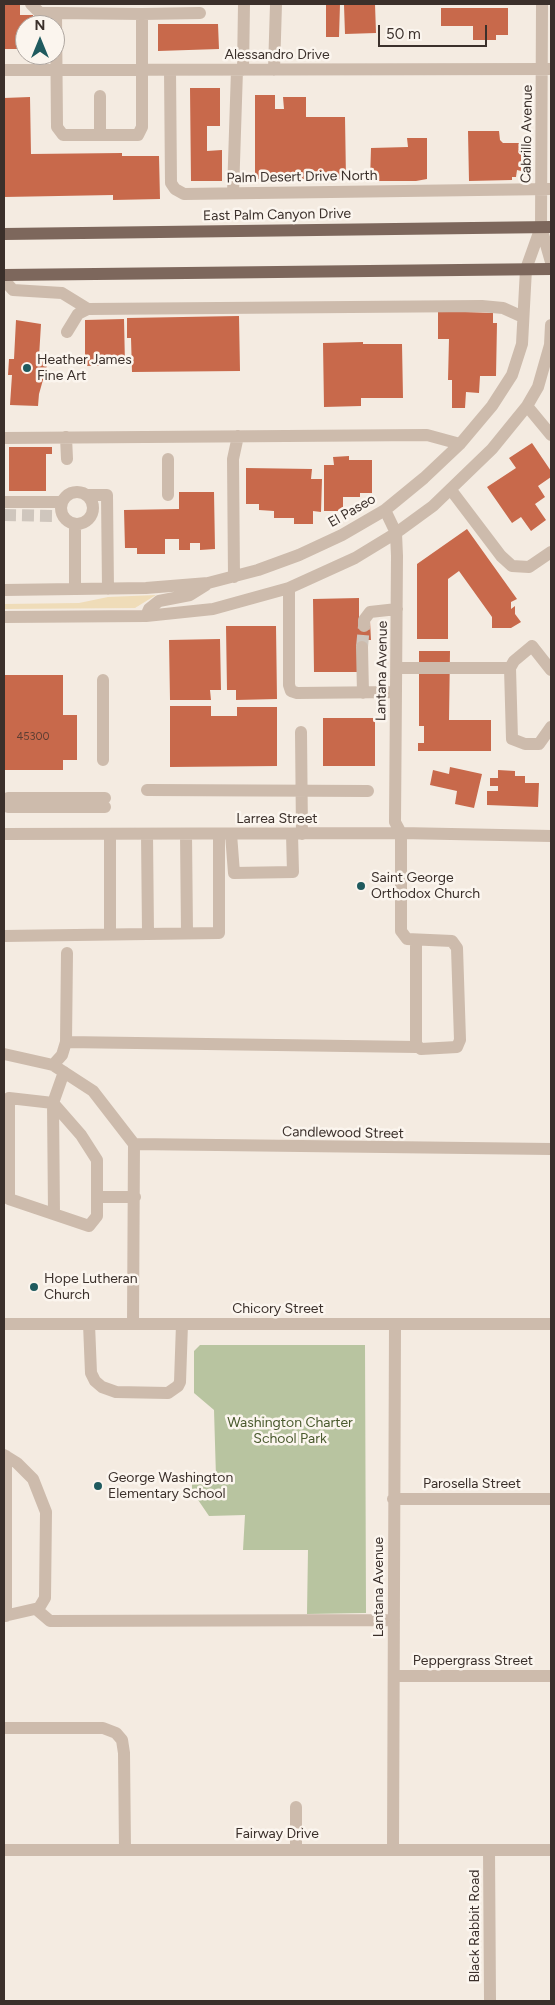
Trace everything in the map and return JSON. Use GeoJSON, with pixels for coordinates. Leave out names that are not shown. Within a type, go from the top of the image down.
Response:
{"type":"FeatureCollection","features":[{"type":"Feature","properties":{"kind":"main road","name":"East Palm Canyon Drive"},"geometry":{"type":"LineString","coordinates":[[4,234],[546,227]]}},
{"type":"Feature","properties":{"kind":"main road"},"geometry":{"type":"LineString","coordinates":[[4,275],[551,269]]}},
{"type":"Feature","properties":{"kind":"street"},"geometry":{"type":"LineString","coordinates":[[31,4],[40,13],[56,13],[69,8],[142,14],[200,13]]}},
{"type":"Feature","properties":{"kind":"street"},"geometry":{"type":"LineString","coordinates":[[233,193],[244,4]]}},
{"type":"Feature","properties":{"kind":"street"},"geometry":{"type":"LineString","coordinates":[[274,70],[276,4]]}},
{"type":"Feature","properties":{"kind":"street","name":"Cabrillo Avenue"},"geometry":{"type":"LineString","coordinates":[[542,4],[547,69],[546,227],[551,262]]}},
{"type":"Feature","properties":{"kind":"street"},"geometry":{"type":"LineString","coordinates":[[56,13],[58,127],[63,135],[138,135],[142,127],[142,14]]}},
{"type":"Feature","properties":{"kind":"street","name":"Alessandro Drive"},"geometry":{"type":"LineString","coordinates":[[4,70],[547,69]]}},
{"type":"Feature","properties":{"kind":"street","name":"Palm Desert Drive North"},"geometry":{"type":"LineString","coordinates":[[170,70],[171,183],[175,189],[184,194],[546,189]]}},
{"type":"Feature","properties":{"kind":"street"},"geometry":{"type":"LineString","coordinates":[[100,96],[100,135]]}},
{"type":"Feature","properties":{"kind":"street","name":"El Paseo"},"geometry":{"type":"LineString","coordinates":[[4,590],[108,589],[208,583],[234,577],[299,555],[342,535],[385,510],[424,478],[460,444],[492,406],[512,375],[522,344],[526,269],[546,227]]}},
{"type":"Feature","properties":{"kind":"street"},"geometry":{"type":"LineString","coordinates":[[4,280],[13,290],[62,293],[88,309]]}},
{"type":"Feature","properties":{"kind":"street"},"geometry":{"type":"LineString","coordinates":[[67,332],[78,314],[88,309],[482,306],[503,308],[523,317]]}},
{"type":"Feature","properties":{"kind":"street"},"geometry":{"type":"LineString","coordinates":[[4,617],[146,616],[213,609],[288,588],[355,558],[396,533],[452,490],[492,449],[527,406],[538,387],[550,345],[551,325]]}},
{"type":"Feature","properties":{"kind":"street"},"geometry":{"type":"LineString","coordinates":[[527,406],[551,435]]}},
{"type":"Feature","properties":{"kind":"street"},"geometry":{"type":"LineString","coordinates":[[4,438],[427,435],[460,444]]}},
{"type":"Feature","properties":{"kind":"street"},"geometry":{"type":"LineString","coordinates":[[234,577],[233,459],[238,436]]}},
{"type":"Feature","properties":{"kind":"street"},"geometry":{"type":"LineString","coordinates":[[66,437],[67,459]]}},
{"type":"Feature","properties":{"kind":"street"},"geometry":{"type":"LineString","coordinates":[[168,460],[168,495]]}},
{"type":"Feature","properties":{"kind":"street"},"geometry":{"type":"LineString","coordinates":[[452,490],[501,556],[512,566],[529,567],[551,552]]}},
{"type":"Feature","properties":{"kind":"street"},"geometry":{"type":"LineString","coordinates":[[87,495],[94,504],[93,514],[85,522],[75,524],[60,516],[62,502],[72,492],[77,491],[87,495],[107,495],[108,589]]}},
{"type":"Feature","properties":{"kind":"street"},"geometry":{"type":"LineString","coordinates":[[4,502],[62,502]]}},
{"type":"Feature","properties":{"kind":"street","name":"Lantana Avenue"},"geometry":{"type":"LineString","coordinates":[[385,510],[396,533],[395,822],[401,833],[401,931],[407,939],[416,940]]}},
{"type":"Feature","properties":{"kind":"street"},"geometry":{"type":"LineString","coordinates":[[75,524],[75,589]]}},
{"type":"Feature","properties":{"kind":"street"},"geometry":{"type":"LineString","coordinates":[[146,616],[149,609],[159,601],[201,590],[208,583]]}},
{"type":"Feature","properties":{"kind":"street"},"geometry":{"type":"LineString","coordinates":[[288,588],[288,685],[291,691],[297,693],[396,692]]}},
{"type":"Feature","properties":{"kind":"street"},"geometry":{"type":"LineString","coordinates":[[364,626],[364,620],[370,612],[397,609]]}},
{"type":"Feature","properties":{"kind":"street"},"geometry":{"type":"LineString","coordinates":[[551,670],[532,646],[514,661],[510,668],[512,739],[525,744],[538,744],[551,727]]}},
{"type":"Feature","properties":{"kind":"street"},"geometry":{"type":"LineString","coordinates":[[362,648],[363,693]]}},
{"type":"Feature","properties":{"kind":"street"},"geometry":{"type":"LineString","coordinates":[[396,668],[510,668]]}},
{"type":"Feature","properties":{"kind":"street"},"geometry":{"type":"LineString","coordinates":[[102,680],[102,760]]}},
{"type":"Feature","properties":{"kind":"street"},"geometry":{"type":"LineString","coordinates":[[225,834],[234,873],[293,872],[302,791],[301,732]]}},
{"type":"Feature","properties":{"kind":"street"},"geometry":{"type":"LineString","coordinates":[[147,790],[368,791]]}},
{"type":"Feature","properties":{"kind":"street"},"geometry":{"type":"LineString","coordinates":[[8,803],[105,803]]}},
{"type":"Feature","properties":{"kind":"street","name":"Larrea Street"},"geometry":{"type":"LineString","coordinates":[[4,834],[401,833],[551,836]]}},
{"type":"Feature","properties":{"kind":"street"},"geometry":{"type":"LineString","coordinates":[[110,834],[110,934]]}},
{"type":"Feature","properties":{"kind":"street"},"geometry":{"type":"LineString","coordinates":[[147,834],[148,933]]}},
{"type":"Feature","properties":{"kind":"street"},"geometry":{"type":"LineString","coordinates":[[186,834],[187,933]]}},
{"type":"Feature","properties":{"kind":"street"},"geometry":{"type":"LineString","coordinates":[[4,936],[219,933],[225,834]]}},
{"type":"Feature","properties":{"kind":"street"},"geometry":{"type":"LineString","coordinates":[[66,1042],[418,1046],[421,1049],[457,1047],[460,1040],[458,948],[452,941],[416,940],[418,1046]]}},
{"type":"Feature","properties":{"kind":"street"},"geometry":{"type":"LineString","coordinates":[[54,1214],[53,1103],[66,1042],[67,953]]}},
{"type":"Feature","properties":{"kind":"street"},"geometry":{"type":"LineString","coordinates":[[4,1054],[59,1069],[93,1091],[134,1144],[134,1324]]}},
{"type":"Feature","properties":{"kind":"street"},"geometry":{"type":"LineString","coordinates":[[9,1098],[53,1103],[81,1135],[97,1160],[97,1216],[89,1226],[9,1199],[9,1098]]}},
{"type":"Feature","properties":{"kind":"street","name":"Candlewood Street"},"geometry":{"type":"LineString","coordinates":[[134,1144],[551,1150]]}},
{"type":"Feature","properties":{"kind":"street"},"geometry":{"type":"LineString","coordinates":[[97,1197],[135,1197]]}},
{"type":"Feature","properties":{"kind":"street","name":"Chicory Street"},"geometry":{"type":"LineString","coordinates":[[4,1324],[551,1324]]}},
{"type":"Feature","properties":{"kind":"street"},"geometry":{"type":"LineString","coordinates":[[89,1324],[91,1373],[102,1387],[116,1392],[168,1393],[178,1386],[180,1382],[182,1324]]}},
{"type":"Feature","properties":{"kind":"street","name":"Lantana Avenue"},"geometry":{"type":"LineString","coordinates":[[393,1850],[395,1325]]}},
{"type":"Feature","properties":{"kind":"street"},"geometry":{"type":"LineString","coordinates":[[5,1456],[17,1463],[32,1479],[46,1512],[45,1598],[39,1608],[5,1616],[5,1456]]}},
{"type":"Feature","properties":{"kind":"street","name":"Parosella Street"},"geometry":{"type":"LineString","coordinates":[[393,1499],[551,1499]]}},
{"type":"Feature","properties":{"kind":"street"},"geometry":{"type":"LineString","coordinates":[[36,1609],[50,1621],[394,1620]]}},
{"type":"Feature","properties":{"kind":"street","name":"Peppergrass Street"},"geometry":{"type":"LineString","coordinates":[[394,1676],[551,1676]]}},
{"type":"Feature","properties":{"kind":"street"},"geometry":{"type":"LineString","coordinates":[[4,1728],[103,1728],[116,1733],[122,1740],[124,1753],[125,1850]]}},
{"type":"Feature","properties":{"kind":"street"},"geometry":{"type":"LineString","coordinates":[[296,1807],[296,1849]]}},
{"type":"Feature","properties":{"kind":"street","name":"Fairway Drive"},"geometry":{"type":"LineString","coordinates":[[4,1850],[551,1850]]}},
{"type":"Feature","properties":{"kind":"street","name":"Black Rabbit Road"},"geometry":{"type":"LineString","coordinates":[[490,1850],[490,2001]]}},
{"type":"Feature","properties":{"kind":"green space","name":"Washington Charter School Park"},"geometry":{"type":"Polygon","coordinates":[[[200,1345],[365,1345],[366,1613],[307,1614],[308,1550],[243,1550],[245,1515],[209,1516],[192,1491],[192,1481],[210,1481],[216,1477],[214,1410],[194,1393],[194,1351],[200,1345]]]}},
{"type":"Feature","properties":{"kind":"sand"},"geometry":{"type":"Polygon","coordinates":[[[156,595],[135,608],[4,609],[4,604],[79,603],[108,597],[156,595]]]}},
{"type":"Feature","properties":{"kind":"building"},"geometry":{"type":"Polygon","coordinates":[[[4,4],[20,4],[20,15],[15,15],[15,49],[4,49],[4,4]]]}},
{"type":"Feature","properties":{"kind":"building"},"geometry":{"type":"Polygon","coordinates":[[[326,4],[340,4],[339,37],[326,37],[326,4]]]}},
{"type":"Feature","properties":{"kind":"building"},"geometry":{"type":"Polygon","coordinates":[[[375,4],[376,33],[345,34],[344,5],[375,4]]]}},
{"type":"Feature","properties":{"kind":"building"},"geometry":{"type":"Polygon","coordinates":[[[441,8],[508,8],[508,35],[496,35],[496,40],[473,40],[473,26],[441,26],[441,8]]]}},
{"type":"Feature","properties":{"kind":"building"},"geometry":{"type":"Polygon","coordinates":[[[158,24],[218,24],[219,49],[158,51],[158,24]]]}},
{"type":"Feature","properties":{"kind":"building"},"geometry":{"type":"Polygon","coordinates":[[[190,88],[220,88],[220,126],[207,126],[207,151],[222,150],[222,181],[191,181],[190,88]]]}},
{"type":"Feature","properties":{"kind":"building"},"geometry":{"type":"Polygon","coordinates":[[[255,95],[275,95],[275,109],[284,109],[283,97],[306,97],[306,117],[345,117],[346,179],[255,179],[255,95]]]}},
{"type":"Feature","properties":{"kind":"building"},"geometry":{"type":"Polygon","coordinates":[[[30,97],[31,154],[122,153],[122,156],[159,156],[160,199],[113,200],[113,195],[4,197],[4,98],[30,97]]]}},
{"type":"Feature","properties":{"kind":"building"},"geometry":{"type":"Polygon","coordinates":[[[468,131],[499,131],[500,140],[503,143],[519,143],[522,148],[519,153],[521,153],[521,171],[517,170],[516,177],[512,177],[512,180],[469,181],[468,131]]]}},
{"type":"Feature","properties":{"kind":"building"},"geometry":{"type":"Polygon","coordinates":[[[407,138],[427,138],[427,179],[416,181],[370,181],[371,148],[408,147],[407,138]]]}},
{"type":"Feature","properties":{"kind":"building"},"geometry":{"type":"Polygon","coordinates":[[[438,311],[493,313],[493,323],[497,323],[496,376],[480,376],[479,393],[466,392],[465,408],[452,408],[452,380],[448,380],[449,339],[438,339],[438,311]]]}},
{"type":"Feature","properties":{"kind":"building"},"geometry":{"type":"Polygon","coordinates":[[[239,316],[240,371],[132,372],[131,338],[127,338],[127,318],[239,316]]]}},
{"type":"Feature","properties":{"kind":"building"},"geometry":{"type":"Polygon","coordinates":[[[124,319],[125,365],[85,366],[85,320],[124,319]]]}},
{"type":"Feature","properties":{"kind":"building","name":"Heather James Fine Art"},"geometry":{"type":"Polygon","coordinates":[[[16,320],[41,324],[39,357],[48,362],[39,394],[38,406],[10,405],[12,375],[8,375],[9,359],[14,359],[16,320]]]}},
{"type":"Feature","properties":{"kind":"building"},"geometry":{"type":"Polygon","coordinates":[[[363,342],[363,344],[402,344],[403,398],[361,398],[361,406],[324,407],[323,343],[363,342]]]}},
{"type":"Feature","properties":{"kind":"building"},"geometry":{"type":"Polygon","coordinates":[[[532,443],[551,471],[551,477],[538,486],[545,497],[535,504],[546,520],[531,531],[521,517],[512,523],[487,487],[516,468],[509,458],[532,443]]]}},
{"type":"Feature","properties":{"kind":"building"},"geometry":{"type":"Polygon","coordinates":[[[9,447],[52,447],[52,454],[46,454],[46,491],[9,491],[9,447]]]}},
{"type":"Feature","properties":{"kind":"building"},"geometry":{"type":"Polygon","coordinates":[[[349,456],[349,460],[372,460],[372,493],[360,493],[360,497],[343,497],[343,511],[324,511],[324,465],[334,465],[333,457],[349,456]]]}},
{"type":"Feature","properties":{"kind":"building"},"geometry":{"type":"Polygon","coordinates":[[[246,468],[312,469],[311,479],[322,479],[321,512],[313,511],[313,524],[294,524],[294,518],[274,518],[274,511],[259,510],[259,504],[246,504],[246,468]]]}},
{"type":"Feature","properties":{"kind":"building"},"geometry":{"type":"Polygon","coordinates":[[[179,492],[214,492],[215,549],[200,550],[200,543],[190,543],[190,550],[179,550],[179,539],[165,539],[165,554],[137,554],[137,548],[125,548],[124,510],[179,509],[179,492]]]}},
{"type":"Feature","properties":{"kind":"building"},"geometry":{"type":"Polygon","coordinates":[[[467,529],[517,599],[511,602],[511,609],[515,606],[515,614],[521,622],[511,628],[492,628],[492,617],[459,571],[448,579],[448,639],[417,639],[417,564],[467,529]]]}},
{"type":"Feature","properties":{"kind":"building"},"geometry":{"type":"Polygon","coordinates":[[[359,598],[359,622],[370,621],[371,640],[359,640],[360,672],[314,672],[313,599],[359,598]]]}},
{"type":"Feature","properties":{"kind":"building"},"geometry":{"type":"Polygon","coordinates":[[[226,626],[276,626],[277,699],[236,700],[236,690],[227,690],[226,626]]]}},
{"type":"Feature","properties":{"kind":"building"},"geometry":{"type":"Polygon","coordinates":[[[220,639],[221,690],[210,690],[211,700],[170,700],[169,640],[220,639]]]}},
{"type":"Feature","properties":{"kind":"building"},"geometry":{"type":"Polygon","coordinates":[[[419,651],[450,651],[449,720],[491,720],[491,751],[418,751],[418,743],[424,743],[424,726],[419,726],[419,651]]]}},
{"type":"Feature","properties":{"kind":"building"},"geometry":{"type":"Polygon","coordinates":[[[4,675],[63,675],[63,715],[77,715],[77,760],[63,760],[63,770],[4,770],[4,675]]]}},
{"type":"Feature","properties":{"kind":"building"},"geometry":{"type":"Polygon","coordinates":[[[170,706],[211,706],[211,716],[237,716],[237,707],[277,707],[277,766],[170,767],[170,706]]]}},
{"type":"Feature","properties":{"kind":"building"},"geometry":{"type":"Polygon","coordinates":[[[323,718],[375,718],[375,766],[323,766],[323,718]]]}},
{"type":"Feature","properties":{"kind":"building"},"geometry":{"type":"Polygon","coordinates":[[[450,767],[482,774],[474,808],[455,804],[457,791],[430,785],[433,770],[449,774],[450,767]]]}},
{"type":"Feature","properties":{"kind":"building"},"geometry":{"type":"Polygon","coordinates":[[[498,770],[515,771],[515,776],[525,776],[525,783],[539,783],[538,807],[487,805],[487,791],[498,791],[498,786],[490,786],[490,778],[498,778],[498,770]]]}},
{"type":"Feature","properties":{"kind":"tunnel"},"geometry":{"type":"LineString","coordinates":[[4,515],[58,516]]}},
{"type":"Feature","properties":{"kind":"tunnel"},"geometry":{"type":"LineString","coordinates":[[362,647],[364,626]]}},
{"type":"Feature","properties":{"kind":"place","name":"Heather James Fine Art"},"geometry":{"type":"Point","coordinates":[27,368]}},
{"type":"Feature","properties":{"kind":"place","name":"Saint George Orthodox Church"},"geometry":{"type":"Point","coordinates":[361,886]}},
{"type":"Feature","properties":{"kind":"place","name":"Hope Lutheran Church"},"geometry":{"type":"Point","coordinates":[34,1287]}},
{"type":"Feature","properties":{"kind":"place","name":"George Washington Elementary School"},"geometry":{"type":"Point","coordinates":[98,1486]}}]}
